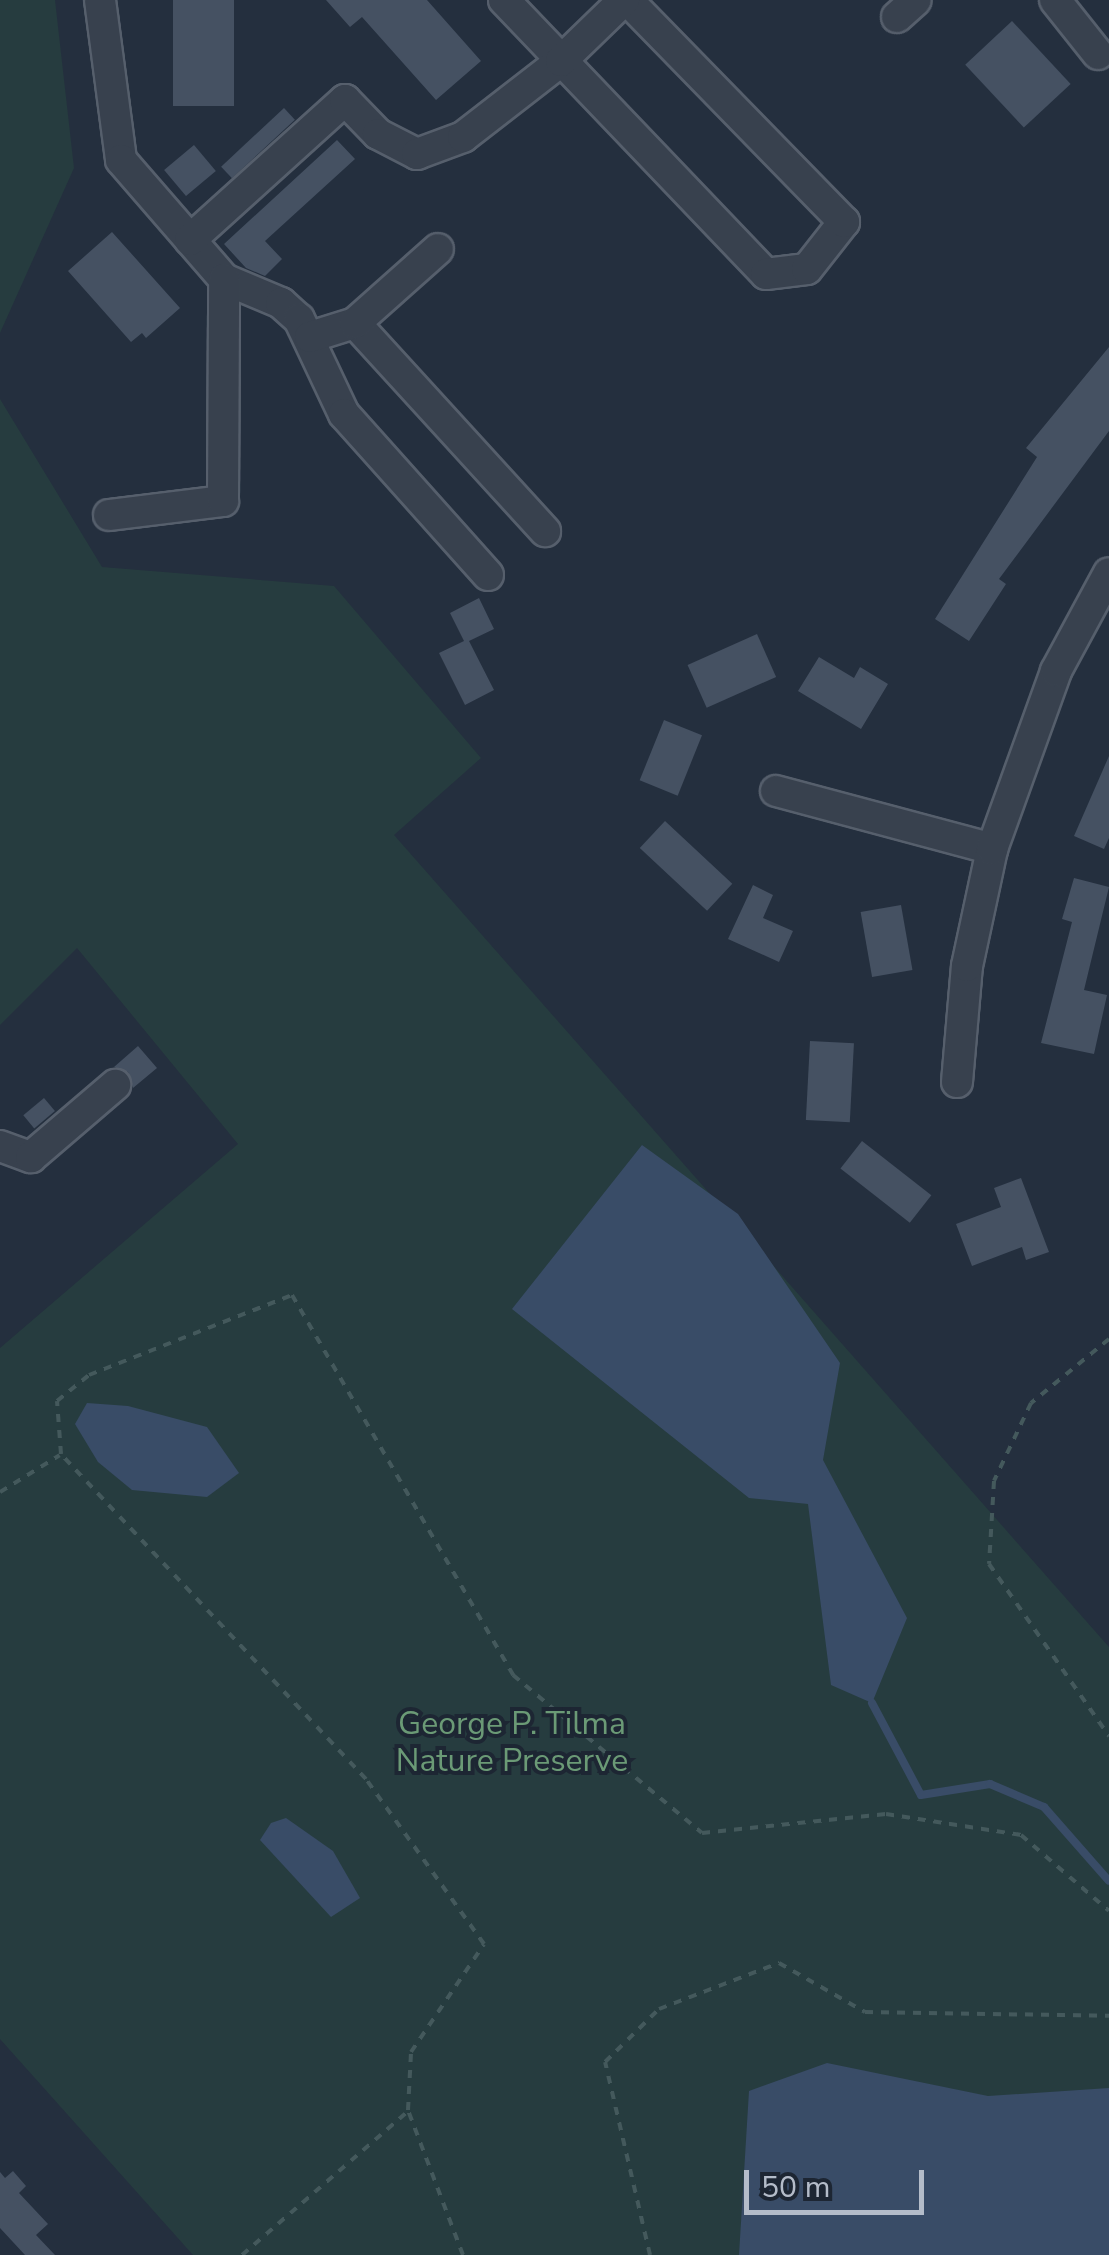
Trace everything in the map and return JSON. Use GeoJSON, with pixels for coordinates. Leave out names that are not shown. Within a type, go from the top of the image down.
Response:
{"type":"FeatureCollection","features":[{"type":"Feature","properties":{"kind":"street"},"geometry":{"type":"LineString","coordinates":[[100,0],[121,160],[224,279],[281,303],[310,336],[344,414],[488,576]]}},
{"type":"Feature","properties":{"kind":"street"},"geometry":{"type":"LineString","coordinates":[[190,240],[345,100],[378,134],[418,154],[463,137],[561,62],[626,0],[844,222],[807,269],[766,274],[561,62],[504,0]]}},
{"type":"Feature","properties":{"kind":"street"},"geometry":{"type":"LineString","coordinates":[[1055,0],[1098,54]]}},
{"type":"Feature","properties":{"kind":"street"},"geometry":{"type":"LineString","coordinates":[[310,336],[355,323],[438,248]]}},
{"type":"Feature","properties":{"kind":"street"},"geometry":{"type":"LineString","coordinates":[[108,514],[223,502],[224,279]]}},
{"type":"Feature","properties":{"kind":"street"},"geometry":{"type":"LineString","coordinates":[[355,323],[544,531]]}},
{"type":"Feature","properties":{"kind":"street"},"geometry":{"type":"LineString","coordinates":[[957,1082],[966,966],[992,849],[1056,672],[1109,573]]}},
{"type":"Feature","properties":{"kind":"street"},"geometry":{"type":"LineString","coordinates":[[776,791],[992,849]]}},
{"type":"Feature","properties":{"kind":"street"},"geometry":{"type":"LineString","coordinates":[[0,1146],[31,1157],[115,1085]]}},
{"type":"Feature","properties":{"kind":"path"},"geometry":{"type":"LineString","coordinates":[[463,2255],[408,2110],[411,2052],[484,1944],[366,1779],[61,1454],[57,1401],[89,1376],[292,1295],[513,1674],[702,1833],[886,1814],[1021,1835],[1109,1911]]}},
{"type":"Feature","properties":{"kind":"path"},"geometry":{"type":"LineString","coordinates":[[1109,1340],[1031,1403],[994,1481],[989,1564],[1109,1736]]}},
{"type":"Feature","properties":{"kind":"path"},"geometry":{"type":"LineString","coordinates":[[0,1492],[61,1454]]}},
{"type":"Feature","properties":{"kind":"path"},"geometry":{"type":"LineString","coordinates":[[650,2255],[605,2062],[660,2009],[779,1963],[865,2012],[1109,2016]]}},
{"type":"Feature","properties":{"kind":"path"},"geometry":{"type":"LineString","coordinates":[[242,2255],[408,2110]]}},
{"type":"Feature","properties":{"kind":"green space"},"geometry":{"type":"Polygon","coordinates":[[[0,0],[55,0],[74,168],[0,333],[0,0]]]}},
{"type":"Feature","properties":{"kind":"green space","name":"George P. Tilma Nature Preserve"},"geometry":{"type":"Polygon","coordinates":[[[0,399],[102,567],[334,586],[481,758],[394,835],[1109,1647],[1109,2255],[193,2255],[0,2039],[0,1348],[238,1144],[77,948],[0,1025],[0,399]]]}},
{"type":"Feature","properties":{"kind":"water"},"geometry":{"type":"Polygon","coordinates":[[[642,1145],[738,1214],[840,1363],[823,1460],[907,1618],[872,1703],[831,1685],[808,1504],[749,1498],[512,1309],[642,1145]]]}},
{"type":"Feature","properties":{"kind":"water"},"geometry":{"type":"Polygon","coordinates":[[[87,1403],[128,1406],[207,1427],[239,1473],[207,1497],[132,1490],[98,1462],[75,1424],[87,1403]]]}},
{"type":"Feature","properties":{"kind":"water"},"geometry":{"type":"Polygon","coordinates":[[[286,1818],[333,1851],[360,1898],[331,1917],[260,1840],[271,1823],[286,1818]]]}},
{"type":"Feature","properties":{"kind":"water"},"geometry":{"type":"Polygon","coordinates":[[[827,2063],[988,2096],[1109,2088],[1109,2255],[739,2255],[749,2091],[827,2063]]]}},
{"type":"Feature","properties":{"kind":"building"},"geometry":{"type":"Polygon","coordinates":[[[173,0],[234,0],[234,106],[173,106],[173,0]]]}},
{"type":"Feature","properties":{"kind":"building"},"geometry":{"type":"Polygon","coordinates":[[[326,0],[427,0],[481,61],[436,100],[362,17],[350,27],[326,0]]]}},
{"type":"Feature","properties":{"kind":"building"},"geometry":{"type":"Polygon","coordinates":[[[1012,21],[1071,84],[1024,128],[965,65],[1012,21]]]}},
{"type":"Feature","properties":{"kind":"building"},"geometry":{"type":"Polygon","coordinates":[[[284,108],[295,120],[232,178],[221,167],[284,108]]]}},
{"type":"Feature","properties":{"kind":"building"},"geometry":{"type":"Polygon","coordinates":[[[337,140],[355,159],[265,241],[282,259],[265,276],[246,268],[224,244],[337,140]]]}},
{"type":"Feature","properties":{"kind":"building"},"geometry":{"type":"Polygon","coordinates":[[[194,145],[216,171],[186,196],[164,170],[194,145]]]}},
{"type":"Feature","properties":{"kind":"building"},"geometry":{"type":"Polygon","coordinates":[[[112,232],[180,308],[146,338],[142,333],[131,342],[68,271],[112,232]]]}},
{"type":"Feature","properties":{"kind":"building"},"geometry":{"type":"Polygon","coordinates":[[[1109,347],[1109,431],[999,579],[1006,584],[969,641],[935,619],[1037,457],[1026,448],[1109,347]]]}},
{"type":"Feature","properties":{"kind":"building"},"geometry":{"type":"Polygon","coordinates":[[[479,598],[494,629],[469,641],[494,690],[465,705],[439,653],[464,641],[450,613],[479,598]]]}},
{"type":"Feature","properties":{"kind":"building"},"geometry":{"type":"Polygon","coordinates":[[[757,634],[776,677],[707,708],[688,665],[757,634]]]}},
{"type":"Feature","properties":{"kind":"building"},"geometry":{"type":"Polygon","coordinates":[[[819,657],[854,678],[860,667],[888,684],[861,729],[798,691],[819,657]]]}},
{"type":"Feature","properties":{"kind":"building"},"geometry":{"type":"Polygon","coordinates":[[[664,720],[702,735],[678,796],[640,780],[664,720]]]}},
{"type":"Feature","properties":{"kind":"building"},"geometry":{"type":"Polygon","coordinates":[[[1109,756],[1109,838],[1104,849],[1074,836],[1109,756]]]}},
{"type":"Feature","properties":{"kind":"building"},"geometry":{"type":"Polygon","coordinates":[[[665,821],[732,884],[707,911],[640,848],[665,821]]]}},
{"type":"Feature","properties":{"kind":"building"},"geometry":{"type":"Polygon","coordinates":[[[1074,878],[1109,887],[1084,990],[1107,995],[1094,1054],[1041,1043],[1072,922],[1062,919],[1074,878]]]}},
{"type":"Feature","properties":{"kind":"building"},"geometry":{"type":"Polygon","coordinates":[[[753,885],[773,895],[763,918],[793,931],[779,962],[728,939],[753,885]]]}},
{"type":"Feature","properties":{"kind":"building"},"geometry":{"type":"Polygon","coordinates":[[[901,905],[912,970],[872,977],[861,912],[901,905]]]}},
{"type":"Feature","properties":{"kind":"building"},"geometry":{"type":"Polygon","coordinates":[[[810,1041],[854,1043],[850,1122],[806,1120],[810,1041]]]}},
{"type":"Feature","properties":{"kind":"building"},"geometry":{"type":"Polygon","coordinates":[[[138,1046],[157,1068],[133,1088],[128,1072],[114,1067],[138,1046]]]}},
{"type":"Feature","properties":{"kind":"building"},"geometry":{"type":"Polygon","coordinates":[[[44,1098],[55,1111],[34,1128],[23,1115],[44,1098]]]}},
{"type":"Feature","properties":{"kind":"building"},"geometry":{"type":"Polygon","coordinates":[[[862,1141],[931,1195],[910,1223],[840,1169],[862,1141]]]}},
{"type":"Feature","properties":{"kind":"building"},"geometry":{"type":"Polygon","coordinates":[[[1021,1178],[1049,1252],[1026,1260],[1022,1247],[972,1266],[956,1224],[1001,1207],[994,1188],[1021,1178]]]}},
{"type":"Feature","properties":{"kind":"building"},"geometry":{"type":"Polygon","coordinates":[[[13,2171],[26,2186],[19,2193],[48,2224],[36,2235],[55,2255],[25,2255],[0,2228],[0,2172],[5,2178],[13,2171]]]}},
{"type":"Feature","properties":{"kind":"waterway"},"geometry":{"type":"LineString","coordinates":[[872,1703],[921,1795],[990,1784],[1044,1807],[1109,1881]]}}]}
